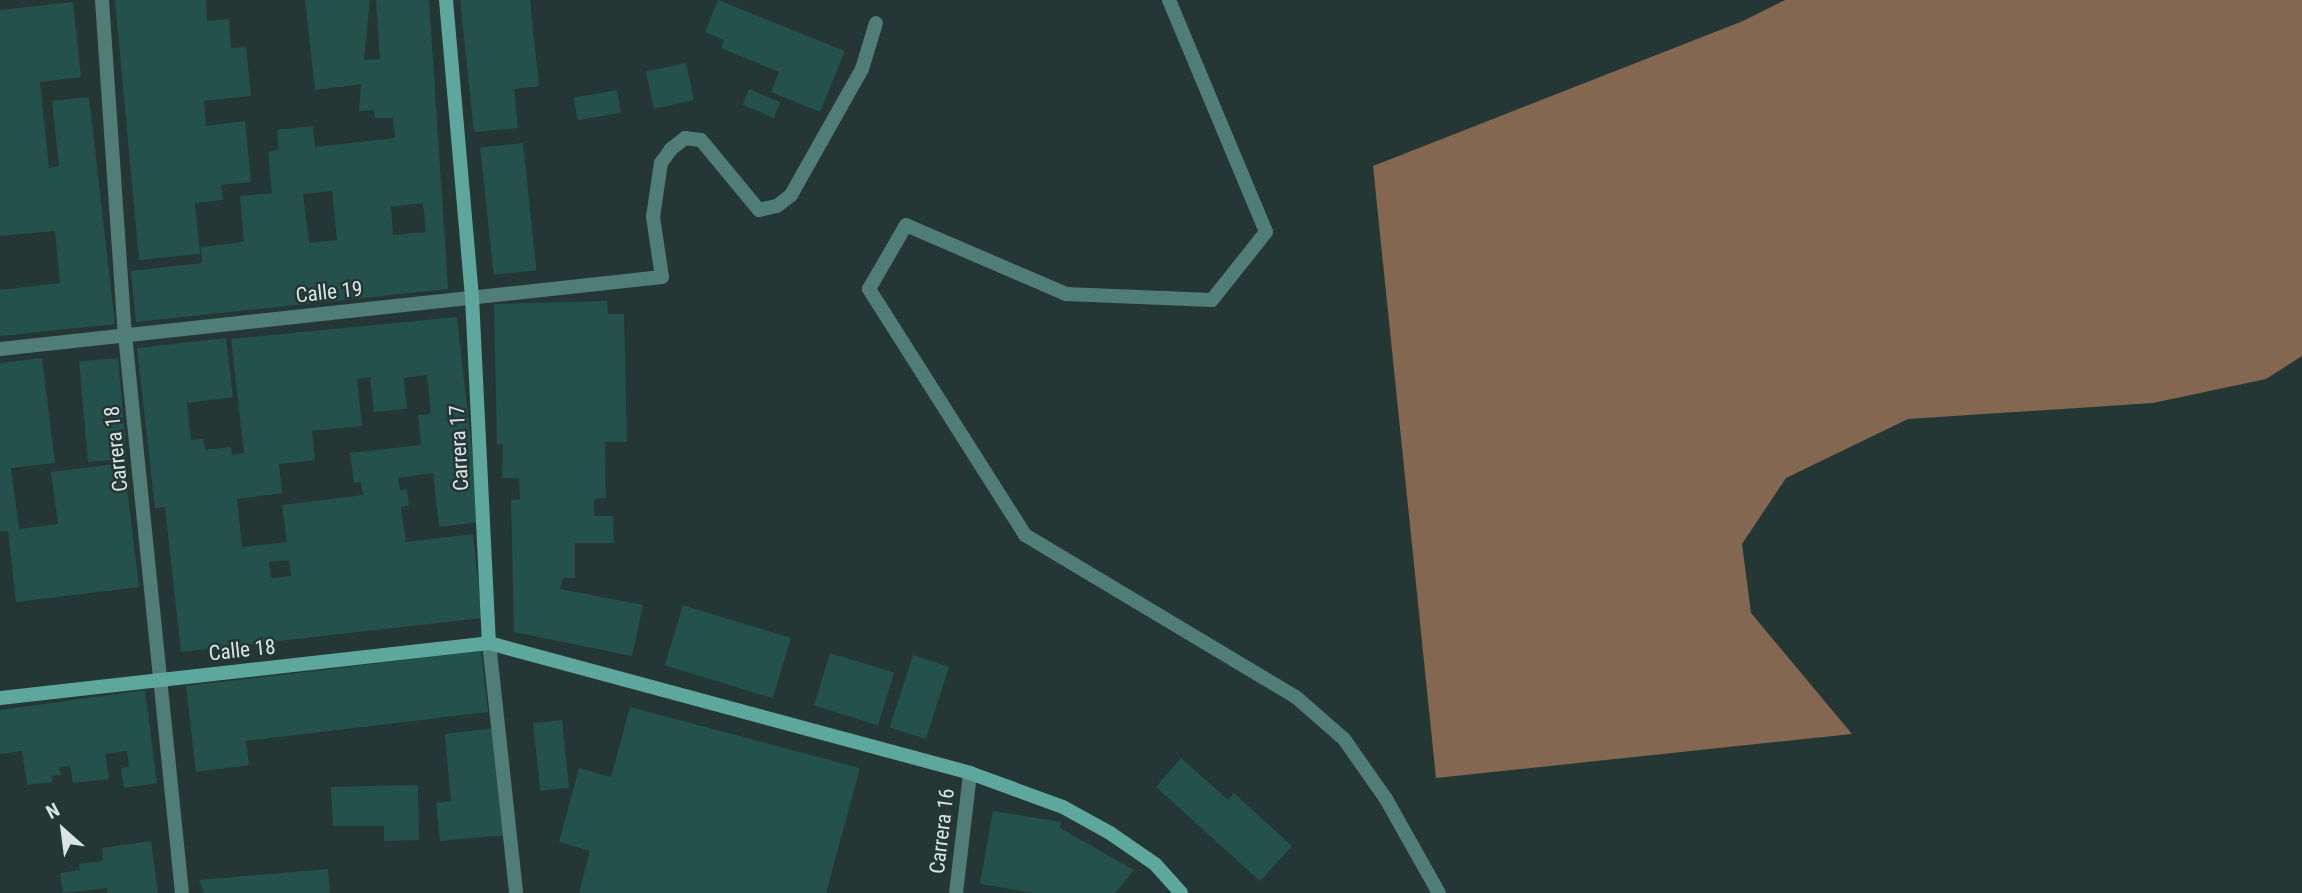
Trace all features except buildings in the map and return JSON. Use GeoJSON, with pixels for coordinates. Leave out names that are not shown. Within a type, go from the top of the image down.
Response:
{"type":"FeatureCollection","features":[{"type":"Feature","properties":{"kind":"main road","name":"Carrera 17"},"geometry":{"type":"LineString","coordinates":[[446,0],[472,297],[489,643]]}},
{"type":"Feature","properties":{"kind":"main road","name":"Calle 18"},"geometry":{"type":"LineString","coordinates":[[0,698],[489,643]]}},
{"type":"Feature","properties":{"kind":"main road"},"geometry":{"type":"LineString","coordinates":[[489,643],[970,773],[1062,807],[1110,833],[1155,864],[1181,893]]}},
{"type":"Feature","properties":{"kind":"street","name":"Carrera 18"},"geometry":{"type":"LineString","coordinates":[[102,0],[125,335],[182,893]]}},
{"type":"Feature","properties":{"kind":"street"},"geometry":{"type":"LineString","coordinates":[[1169,0],[1266,232],[1212,300],[1066,294],[906,225],[869,289],[1025,534],[1297,698],[1334,730],[1386,799],[1439,893]]}},
{"type":"Feature","properties":{"kind":"street","name":"Calle 19"},"geometry":{"type":"LineString","coordinates":[[0,349],[662,276],[653,217],[661,163],[671,149],[685,138],[701,140],[759,210],[778,206],[791,195],[862,69],[876,23]]}},
{"type":"Feature","properties":{"kind":"street","name":"Carrera 17"},"geometry":{"type":"LineString","coordinates":[[489,643],[516,893]]}},
{"type":"Feature","properties":{"kind":"street","name":"Carrera 16"},"geometry":{"type":"LineString","coordinates":[[956,893],[970,773]]}},
{"type":"Feature","properties":{"kind":"shaded area"},"geometry":{"type":"Polygon","coordinates":[[[1785,0],[2302,0],[2302,356],[2266,379],[2153,403],[1908,419],[1786,478],[1742,544],[1751,613],[1852,734],[1436,778],[1373,166],[1743,21],[1785,0]]]}}]}
